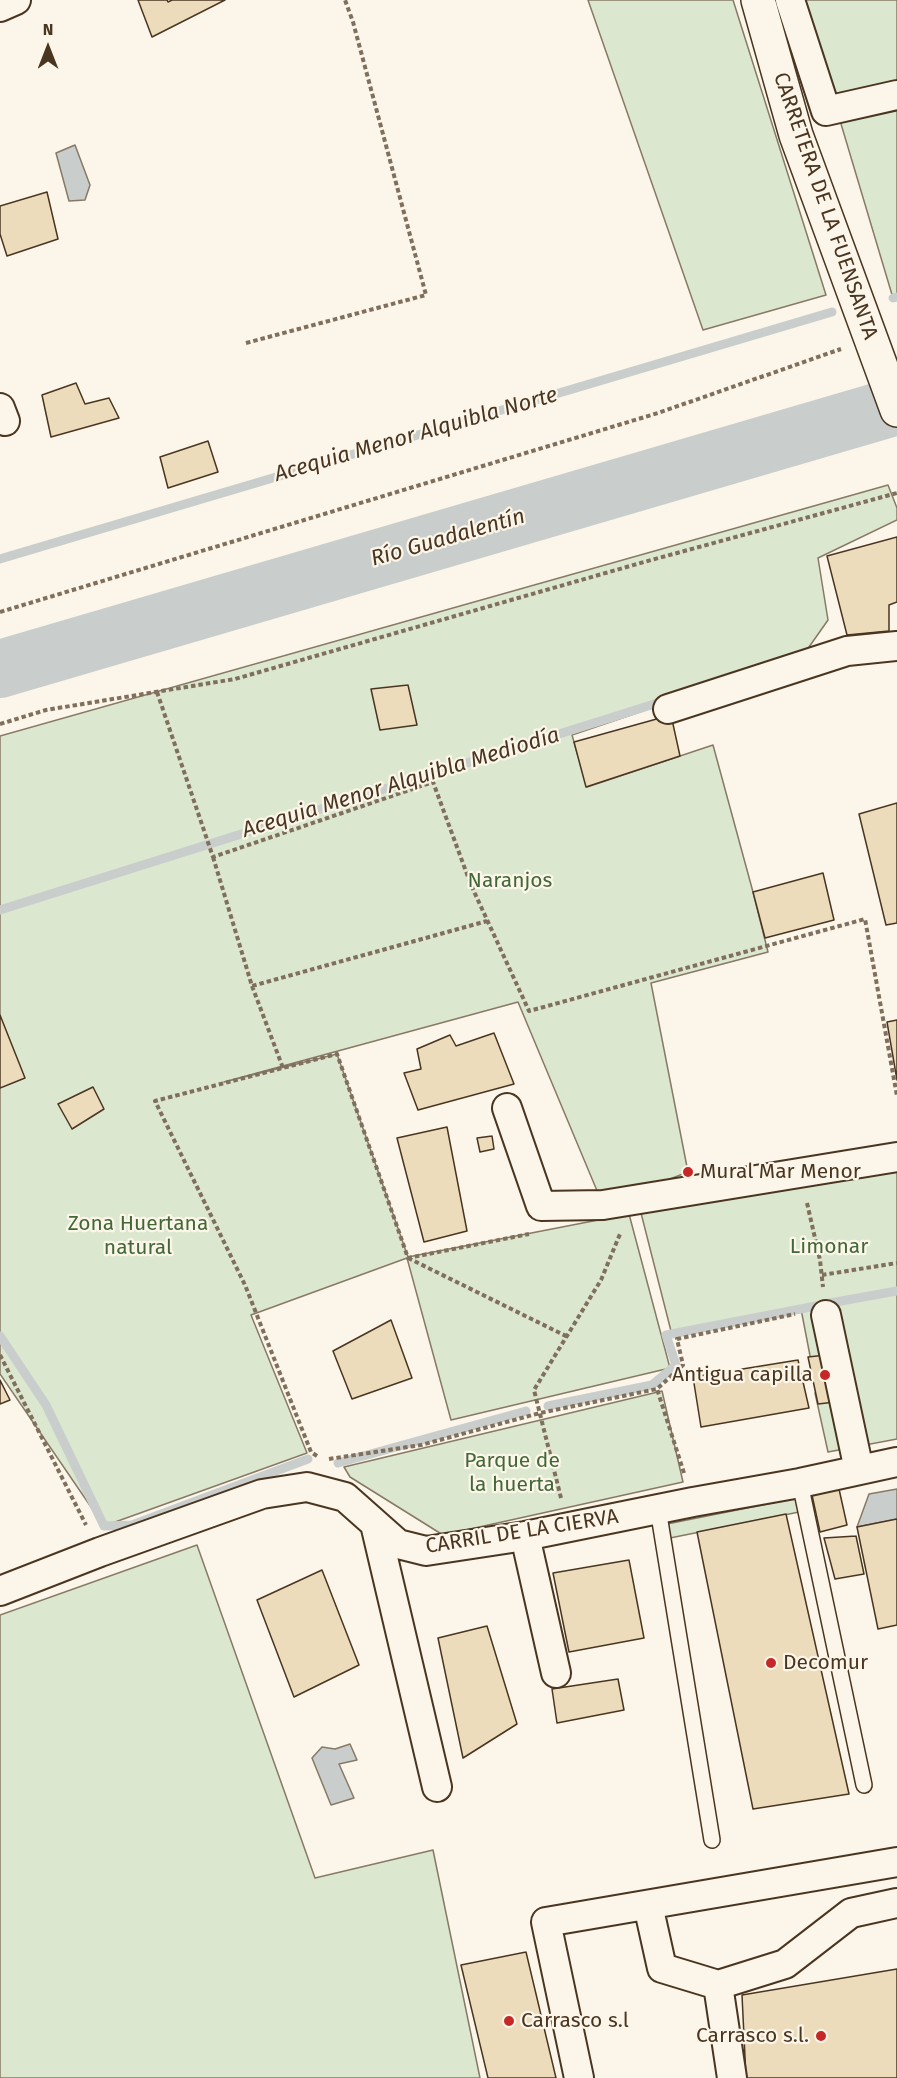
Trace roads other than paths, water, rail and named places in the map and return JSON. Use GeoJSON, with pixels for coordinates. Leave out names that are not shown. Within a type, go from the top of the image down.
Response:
{"type":"FeatureCollection","features":[{"type":"Feature","properties":{"kind":"main road","name":"CARRETERA DE LA FUENSANTA"},"geometry":{"type":"LineString","coordinates":[[758,0],[796,135],[897,410]]}},
{"type":"Feature","properties":{"kind":"street"},"geometry":{"type":"LineString","coordinates":[[0,7],[16,0]]}},
{"type":"Feature","properties":{"kind":"street"},"geometry":{"type":"LineString","coordinates":[[790,0],[826,111],[897,95]]}},
{"type":"Feature","properties":{"kind":"street"},"geometry":{"type":"LineString","coordinates":[[668,709],[847,651],[897,646]]}},
{"type":"Feature","properties":{"kind":"street"},"geometry":{"type":"LineString","coordinates":[[507,1108],[541,1206],[603,1205],[897,1157]]}},
{"type":"Feature","properties":{"kind":"street"},"geometry":{"type":"LineString","coordinates":[[826,1311],[859,1470]]}},
{"type":"Feature","properties":{"kind":"street","name":"CARRIL DE LA CIERVA"},"geometry":{"type":"LineString","coordinates":[[0,1591],[100,1552],[262,1494],[306,1487],[345,1497],[398,1544],[426,1551],[525,1536],[897,1462]]}},
{"type":"Feature","properties":{"kind":"street"},"geometry":{"type":"LineString","coordinates":[[375,1524],[437,1787]]}},
{"type":"Feature","properties":{"kind":"street"},"geometry":{"type":"LineString","coordinates":[[525,1536],[556,1673]]}},
{"type":"Feature","properties":{"kind":"street"},"geometry":{"type":"LineString","coordinates":[[579,2078],[546,1922],[897,1862]]}},
{"type":"Feature","properties":{"kind":"street"},"geometry":{"type":"LineString","coordinates":[[648,1905],[662,1968],[718,1985],[785,1964],[851,1912],[897,1903]]}},
{"type":"Feature","properties":{"kind":"street"},"geometry":{"type":"LineString","coordinates":[[718,1985],[732,2078]]}},
{"type":"Feature","properties":{"kind":"lane"},"geometry":{"type":"LineString","coordinates":[[800,1483],[864,1785]]}},
{"type":"Feature","properties":{"kind":"lane"},"geometry":{"type":"LineString","coordinates":[[658,1509],[712,1840]]}},
{"type":"Feature","properties":{"kind":"waterway","name":"Acequia Menor Alquibla Norte"},"geometry":{"type":"LineString","coordinates":[[893,298],[897,297]]}},
{"type":"Feature","properties":{"kind":"waterway","name":"Acequia Menor Alquibla Norte"},"geometry":{"type":"LineString","coordinates":[[0,559],[832,312]]}},
{"type":"Feature","properties":{"kind":"waterway","name":"Río Guadalentín"},"geometry":{"type":"LineString","coordinates":[[0,669],[897,406]]}},
{"type":"Feature","properties":{"kind":"waterway","name":"Acequia Menor Alquibla Mediodía"},"geometry":{"type":"LineString","coordinates":[[0,910],[667,700]]}},
{"type":"Feature","properties":{"kind":"waterway"},"geometry":{"type":"LineString","coordinates":[[830,1303],[897,1291]]}},
{"type":"Feature","properties":{"kind":"waterway"},"geometry":{"type":"LineString","coordinates":[[548,1406],[652,1385],[676,1365],[666,1335],[816,1306]]}},
{"type":"Feature","properties":{"kind":"waterway"},"geometry":{"type":"LineString","coordinates":[[0,1336],[46,1405],[104,1526],[132,1525],[308,1459]]}},
{"type":"Feature","properties":{"kind":"waterway"},"geometry":{"type":"LineString","coordinates":[[338,1463],[526,1411]]}},
{"type":"Feature","properties":{"kind":"place","name":"Mural Mar Menor"},"geometry":{"type":"Point","coordinates":[688,1172]}},
{"type":"Feature","properties":{"kind":"place","name":"Antigua capilla"},"geometry":{"type":"Point","coordinates":[825,1375]}},
{"type":"Feature","properties":{"kind":"place","name":"Decomur"},"geometry":{"type":"Point","coordinates":[771,1663]}},
{"type":"Feature","properties":{"kind":"place","name":"Carrasco s.l"},"geometry":{"type":"Point","coordinates":[509,2021]}},
{"type":"Feature","properties":{"kind":"place","name":"Carrasco s.l."},"geometry":{"type":"Point","coordinates":[821,2036]}},
{"type":"Feature","properties":{"kind":"park label","name":"Naranjos"},"geometry":{"type":"Point","coordinates":[510,881]}},
{"type":"Feature","properties":{"kind":"park label","name":"Zona Huertana natural"},"geometry":{"type":"Point","coordinates":[138,1236]}},
{"type":"Feature","properties":{"kind":"park label","name":"Limonar"},"geometry":{"type":"Point","coordinates":[829,1247]}},
{"type":"Feature","properties":{"kind":"park label","name":"Parque de la huerta"},"geometry":{"type":"Point","coordinates":[512,1473]}}]}
